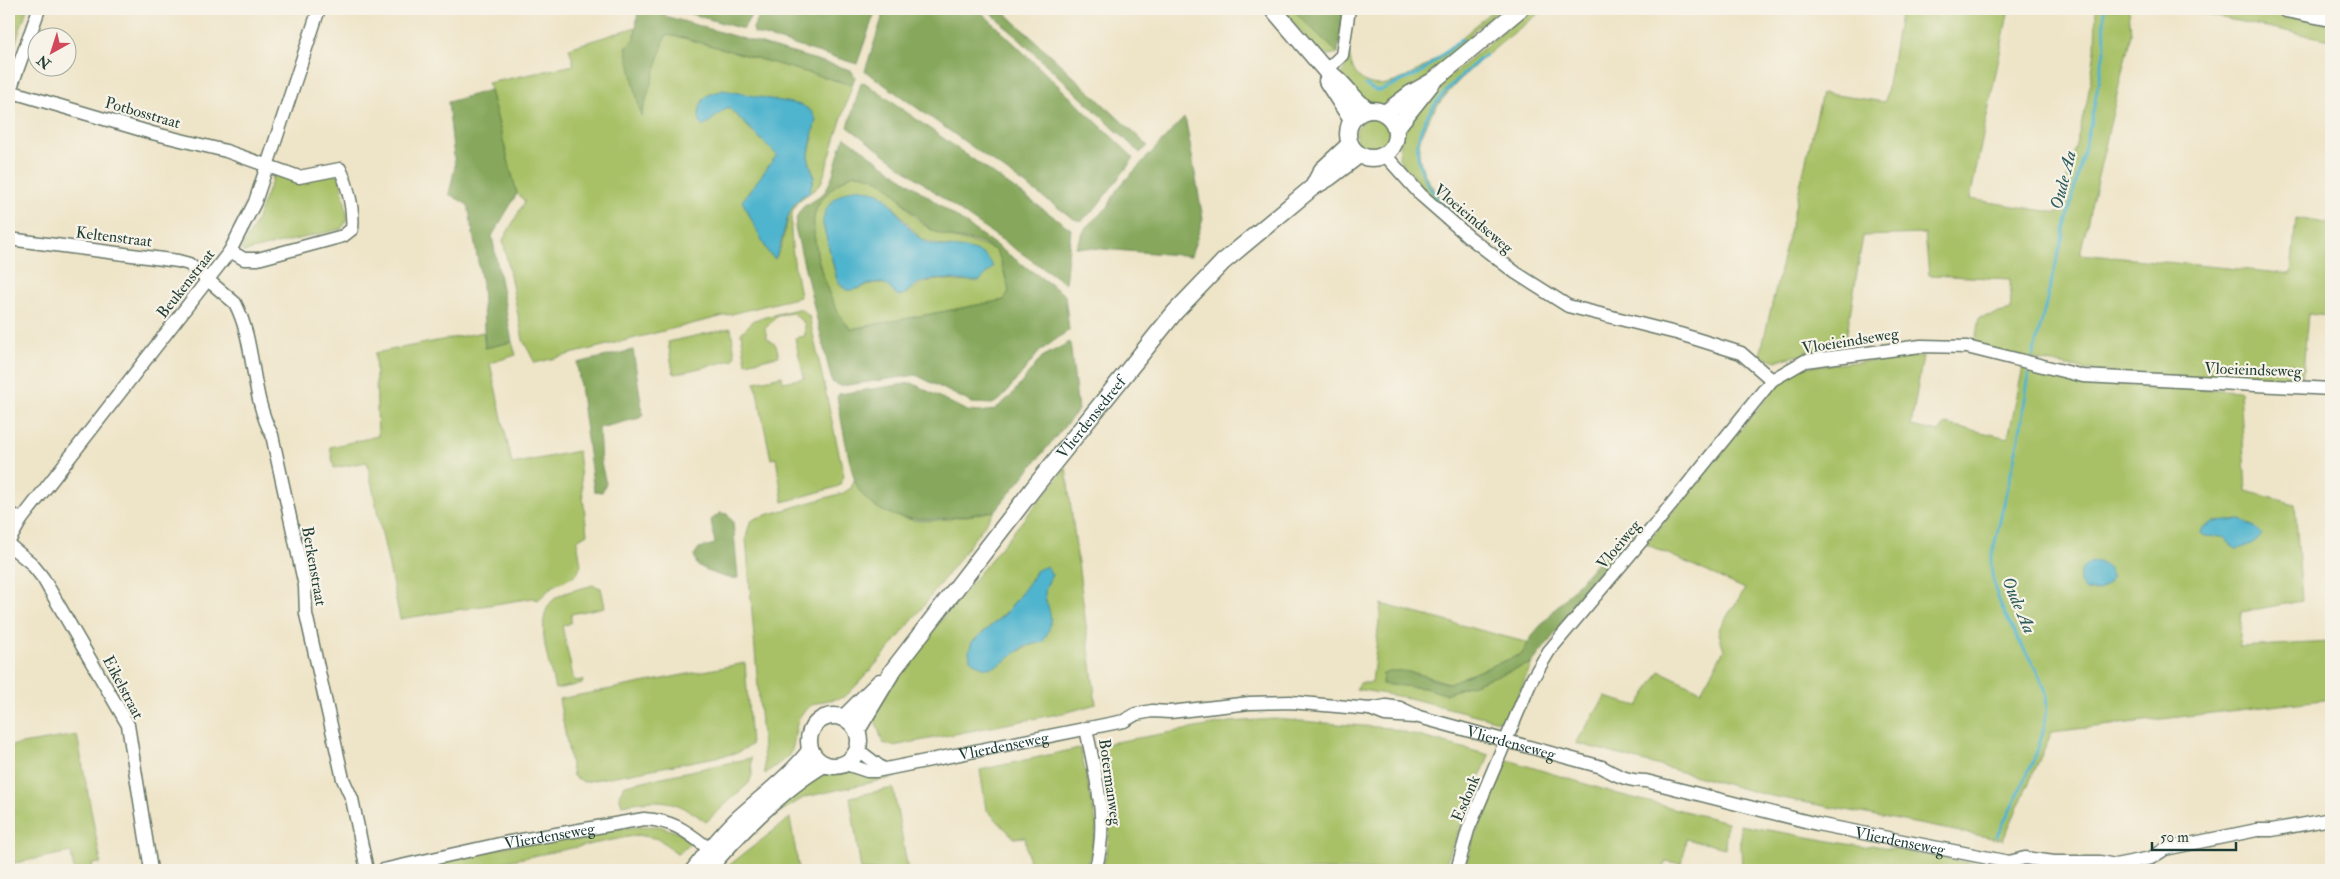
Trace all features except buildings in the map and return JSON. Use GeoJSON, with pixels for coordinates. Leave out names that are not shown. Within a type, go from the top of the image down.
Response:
{"type":"FeatureCollection","features":[{"type":"Feature","properties":{"kind":"main road"},"geometry":{"type":"LineString","coordinates":[[1273,9],[1326,71],[1335,75],[1358,103],[1368,110],[1385,113],[1393,122],[1396,128],[1396,143],[1385,155],[1372,159],[1355,149],[1349,128],[1352,120],[1368,110]]}},
{"type":"Feature","properties":{"kind":"main road"},"geometry":{"type":"LineString","coordinates":[[1396,128],[1434,81],[1520,9]]}},
{"type":"Feature","properties":{"kind":"main road"},"geometry":{"type":"LineString","coordinates":[[2286,9],[2331,18]]}},
{"type":"Feature","properties":{"kind":"main road"},"geometry":{"type":"LineString","coordinates":[[1326,71],[1327,81],[1352,120]]}},
{"type":"Feature","properties":{"kind":"main road"},"geometry":{"type":"LineString","coordinates":[[1385,113],[1410,94],[1434,81]]}},
{"type":"Feature","properties":{"kind":"main road","name":"Vlierdensedreef"},"geometry":{"type":"LineString","coordinates":[[857,730],[893,670],[1042,478],[1175,312],[1223,262],[1313,187],[1322,170],[1355,149]]}},
{"type":"Feature","properties":{"kind":"main road","name":"Vlierdensedreef"},"geometry":{"type":"LineString","coordinates":[[844,718],[893,670]]}},
{"type":"Feature","properties":{"kind":"main road"},"geometry":{"type":"LineString","coordinates":[[832,716],[844,718],[857,730],[860,742],[858,750],[846,764],[835,767],[824,764],[816,759],[810,751],[809,739],[812,727],[821,719],[832,716]]}},
{"type":"Feature","properties":{"kind":"main road"},"geometry":{"type":"LineString","coordinates":[[707,870],[714,853],[736,821],[800,764],[810,751]]}},
{"type":"Feature","properties":{"kind":"main road"},"geometry":{"type":"LineString","coordinates":[[694,870],[745,829],[809,773],[824,764]]}},
{"type":"Feature","properties":{"kind":"street"},"geometry":{"type":"LineString","coordinates":[[9,92],[39,9]]}},
{"type":"Feature","properties":{"kind":"street","name":"Beukenstraat"},"geometry":{"type":"LineString","coordinates":[[9,541],[12,512],[209,280],[230,252],[255,202],[319,9]]}},
{"type":"Feature","properties":{"kind":"street"},"geometry":{"type":"LineString","coordinates":[[1326,71],[1342,55],[1349,9]]}},
{"type":"Feature","properties":{"kind":"street","name":"Potbosstraat"},"geometry":{"type":"LineString","coordinates":[[9,92],[152,133],[226,151],[299,177],[340,169],[344,177],[353,220],[352,229],[343,236],[258,259],[244,259],[230,252]]}},
{"type":"Feature","properties":{"kind":"street","name":"Vloeieindseweg"},"geometry":{"type":"LineString","coordinates":[[1385,155],[1421,195],[1469,237],[1516,273],[1568,306],[1680,334],[1741,353],[1772,380],[1805,361],[1921,346],[1967,347],[2082,376],[2331,389]]}},
{"type":"Feature","properties":{"kind":"street","name":"Keltenstraat"},"geometry":{"type":"LineString","coordinates":[[9,239],[178,261],[189,264],[209,280]]}},
{"type":"Feature","properties":{"kind":"street","name":"Berkenstraat"},"geometry":{"type":"LineString","coordinates":[[209,280],[235,303],[240,311],[262,416],[272,435],[305,586],[306,614],[343,779],[352,799],[366,870]]}},
{"type":"Feature","properties":{"kind":"street","name":"Vloeiweg"},"geometry":{"type":"LineString","coordinates":[[1507,740],[1532,681],[1549,651],[1654,526],[1772,380]]}},
{"type":"Feature","properties":{"kind":"street","name":"Eikelstraat"},"geometry":{"type":"LineString","coordinates":[[9,545],[30,563],[43,578],[128,725],[150,870]]}},
{"type":"Feature","properties":{"kind":"street","name":"Vlierdenseweg"},"geometry":{"type":"LineString","coordinates":[[846,764],[867,771],[883,769],[1124,720],[1139,722],[1156,719],[1170,712],[1250,702],[1290,702],[1370,708],[1386,706],[1400,708],[1419,717],[1602,767],[1618,777],[1634,781],[1646,781],[1818,824],[2009,862],[2025,858],[2054,862],[2100,862],[2115,866],[2151,858],[2165,849],[2257,830],[2272,830],[2331,819]]}},
{"type":"Feature","properties":{"kind":"street","name":"Botermanweg"},"geometry":{"type":"LineString","coordinates":[[1086,728],[1103,825],[1099,857],[1095,870]]}},
{"type":"Feature","properties":{"kind":"street","name":"Esdonk"},"geometry":{"type":"LineString","coordinates":[[1457,870],[1468,830],[1507,740]]}},
{"type":"Feature","properties":{"kind":"street"},"geometry":{"type":"LineString","coordinates":[[858,750],[883,769]]}},
{"type":"Feature","properties":{"kind":"street","name":"Vlierdenseweg"},"geometry":{"type":"LineString","coordinates":[[383,870],[504,844],[644,819],[661,820],[678,825],[714,853]]}},
{"type":"Feature","properties":{"kind":"green space"},"geometry":{"type":"Polygon","coordinates":[[[9,9],[27,9],[9,62],[9,9]]]}},
{"type":"Feature","properties":{"kind":"green space"},"geometry":{"type":"Polygon","coordinates":[[[638,9],[666,9],[665,16],[851,70],[855,77],[852,85],[680,37],[666,35],[641,116],[626,48],[635,39],[638,9]]]}},
{"type":"Feature","properties":{"kind":"green space"},"geometry":{"type":"Polygon","coordinates":[[[674,9],[755,9],[743,29],[674,9]]]}},
{"type":"Feature","properties":{"kind":"green space"},"geometry":{"type":"Polygon","coordinates":[[[762,9],[876,9],[857,64],[754,33],[753,28],[762,9]]]}},
{"type":"Feature","properties":{"kind":"green space"},"geometry":{"type":"Polygon","coordinates":[[[885,9],[978,9],[1134,158],[1094,210],[1081,221],[1074,219],[865,71],[885,9]]]}},
{"type":"Feature","properties":{"kind":"green space"},"geometry":{"type":"Polygon","coordinates":[[[987,9],[1001,9],[1148,146],[1140,153],[987,9]]]}},
{"type":"Feature","properties":{"kind":"green space"},"geometry":{"type":"Polygon","coordinates":[[[1282,9],[1292,9],[1338,53],[1329,55],[1319,53],[1282,9]]]}},
{"type":"Feature","properties":{"kind":"green space"},"geometry":{"type":"Polygon","coordinates":[[[1292,9],[1344,9],[1338,53],[1298,15],[1292,9]]]}},
{"type":"Feature","properties":{"kind":"green space"},"geometry":{"type":"Polygon","coordinates":[[[1494,9],[1501,9],[1472,32],[1465,46],[1433,74],[1382,106],[1367,104],[1342,75],[1349,54],[1357,75],[1371,84],[1389,84],[1408,76],[1429,64],[1449,49],[1494,9]]]}},
{"type":"Feature","properties":{"kind":"green space"},"geometry":{"type":"Polygon","coordinates":[[[1531,9],[1544,9],[1467,73],[1432,113],[1422,134],[1419,153],[1424,171],[1439,196],[1459,216],[1454,222],[1416,181],[1411,172],[1408,173],[1399,158],[1402,132],[1445,80],[1531,9]]]}},
{"type":"Feature","properties":{"kind":"green space"},"geometry":{"type":"Polygon","coordinates":[[[1901,9],[2009,9],[1970,199],[2058,213],[2087,102],[2095,51],[2096,9],[2129,9],[2131,34],[2080,254],[2291,274],[2296,218],[2331,224],[2331,316],[2308,314],[2302,383],[2131,375],[2082,369],[1974,347],[1979,318],[2011,310],[2010,279],[1929,275],[1925,234],[1863,236],[1844,351],[1794,356],[1776,361],[1760,355],[1822,93],[1885,102],[1901,9]]]}},
{"type":"Feature","properties":{"kind":"green space"},"geometry":{"type":"Polygon","coordinates":[[[2178,9],[2256,9],[2331,24],[2331,40],[2178,9]]]}},
{"type":"Feature","properties":{"kind":"green space"},"geometry":{"type":"Polygon","coordinates":[[[636,27],[635,39],[642,114],[665,35],[680,37],[852,85],[822,181],[796,204],[793,212],[791,223],[792,249],[800,297],[535,363],[523,340],[503,240],[525,201],[517,194],[488,83],[574,65],[569,48],[636,27]],[[723,90],[703,126],[728,107],[777,155],[775,258],[781,247],[791,206],[814,177],[808,157],[813,137],[723,90]]]}},
{"type":"Feature","properties":{"kind":"green space"},"geometry":{"type":"Polygon","coordinates":[[[864,82],[1071,229],[1065,283],[967,216],[848,127],[861,83],[864,82]]]}},
{"type":"Feature","properties":{"kind":"green space"},"geometry":{"type":"Polygon","coordinates":[[[490,90],[517,194],[492,236],[512,342],[485,348],[482,284],[468,205],[449,194],[455,167],[448,102],[490,90]]]}},
{"type":"Feature","properties":{"kind":"green space"},"geometry":{"type":"Polygon","coordinates":[[[1184,118],[1203,219],[1191,256],[1076,247],[1086,227],[1108,207],[1117,189],[1184,118]]]}},
{"type":"Feature","properties":{"kind":"green space"},"geometry":{"type":"Polygon","coordinates":[[[1373,118],[1385,123],[1390,135],[1385,147],[1373,152],[1361,147],[1356,135],[1361,123],[1373,118]]]}},
{"type":"Feature","properties":{"kind":"green space"},"geometry":{"type":"Polygon","coordinates":[[[845,137],[1065,295],[1069,330],[1040,351],[1000,400],[992,404],[972,403],[916,375],[841,386],[832,382],[795,227],[797,217],[804,206],[824,193],[828,186],[845,137]],[[855,174],[842,180],[824,197],[814,217],[815,244],[823,277],[843,320],[851,329],[1004,300],[1009,291],[1002,264],[996,251],[981,243],[946,236],[931,229],[889,187],[879,180],[855,174]]]}},
{"type":"Feature","properties":{"kind":"green space"},"geometry":{"type":"Polygon","coordinates":[[[332,173],[340,176],[348,219],[341,229],[243,252],[241,250],[255,224],[274,175],[332,173]]]}},
{"type":"Feature","properties":{"kind":"green space"},"geometry":{"type":"Polygon","coordinates":[[[855,174],[879,180],[889,187],[919,221],[935,232],[995,250],[1000,258],[1009,291],[1004,300],[851,329],[843,320],[836,307],[823,277],[815,244],[814,230],[814,217],[819,204],[829,191],[842,180],[855,174]],[[886,198],[823,224],[837,280],[841,287],[857,289],[870,284],[880,283],[906,294],[913,288],[933,280],[964,282],[978,252],[939,245],[921,239],[886,198]]]}},
{"type":"Feature","properties":{"kind":"green space"},"geometry":{"type":"Polygon","coordinates":[[[801,309],[809,316],[844,476],[839,486],[783,502],[776,458],[771,459],[755,382],[782,376],[783,382],[804,378],[795,338],[805,336],[805,324],[793,313],[777,315],[765,329],[767,338],[776,345],[779,356],[746,363],[741,333],[754,320],[801,309]]]}},
{"type":"Feature","properties":{"kind":"green space"},"geometry":{"type":"Polygon","coordinates":[[[731,328],[735,356],[733,360],[675,374],[673,372],[668,342],[731,328]]]}},
{"type":"Feature","properties":{"kind":"green space"},"geometry":{"type":"Polygon","coordinates":[[[483,332],[485,348],[512,342],[516,355],[490,363],[512,464],[578,451],[587,534],[577,540],[581,565],[575,576],[553,586],[538,600],[533,598],[400,619],[367,462],[334,468],[330,447],[378,436],[375,353],[483,332]]]}},
{"type":"Feature","properties":{"kind":"green space"},"geometry":{"type":"Polygon","coordinates":[[[1070,342],[1078,410],[995,511],[941,519],[904,518],[887,513],[871,504],[859,490],[852,472],[846,445],[837,397],[839,394],[912,383],[967,411],[994,410],[1011,396],[1042,357],[1070,342]]]}},
{"type":"Feature","properties":{"kind":"green space"},"geometry":{"type":"Polygon","coordinates":[[[633,350],[643,415],[640,418],[599,428],[601,463],[606,484],[602,492],[594,491],[577,363],[633,350]]]}},
{"type":"Feature","properties":{"kind":"green space"},"geometry":{"type":"Polygon","coordinates":[[[1923,356],[1911,426],[1939,432],[1945,424],[2008,438],[2023,367],[2097,383],[2240,391],[2246,491],[2295,504],[2302,601],[2242,612],[2239,647],[2330,642],[2331,699],[2052,732],[2003,840],[1766,795],[1576,743],[1605,697],[1638,706],[1660,671],[1701,691],[1724,650],[1718,630],[1745,589],[1646,544],[1784,377],[1803,367],[1923,356]]]}},
{"type":"Feature","properties":{"kind":"green space"},"geometry":{"type":"Polygon","coordinates":[[[1066,468],[1096,704],[1068,712],[893,746],[883,743],[871,714],[895,676],[1066,468]],[[1035,571],[1031,580],[1013,605],[982,633],[1018,652],[1028,646],[1043,642],[1049,617],[1044,592],[1052,575],[1035,571]]]}},
{"type":"Feature","properties":{"kind":"green space"},"geometry":{"type":"Polygon","coordinates":[[[855,478],[859,487],[873,502],[892,514],[912,520],[940,520],[995,511],[906,629],[847,695],[816,703],[805,710],[798,721],[792,750],[789,755],[765,774],[746,538],[750,522],[756,518],[843,493],[851,488],[855,478]]]}},
{"type":"Feature","properties":{"kind":"green space"},"geometry":{"type":"Polygon","coordinates":[[[720,513],[727,514],[733,522],[738,578],[722,576],[697,565],[694,555],[699,548],[715,544],[711,520],[720,513]]]}},
{"type":"Feature","properties":{"kind":"green space"},"geometry":{"type":"Polygon","coordinates":[[[1629,529],[1637,529],[1532,663],[1445,694],[1425,688],[1382,684],[1383,674],[1391,671],[1408,672],[1449,683],[1522,654],[1534,633],[1621,535],[1629,529]]]}},
{"type":"Feature","properties":{"kind":"green space"},"geometry":{"type":"Polygon","coordinates":[[[593,585],[601,588],[605,607],[571,614],[571,623],[562,626],[574,681],[583,680],[582,684],[555,689],[545,643],[544,619],[547,608],[553,600],[562,594],[593,585]]]}},
{"type":"Feature","properties":{"kind":"green space"},"geometry":{"type":"Polygon","coordinates":[[[1381,604],[1529,643],[1522,654],[1449,683],[1416,673],[1397,671],[1383,674],[1382,684],[1425,688],[1445,694],[1532,663],[1515,703],[1503,722],[1409,698],[1356,689],[1360,683],[1372,683],[1381,604]]]}},
{"type":"Feature","properties":{"kind":"green space"},"geometry":{"type":"Polygon","coordinates":[[[745,663],[751,745],[737,753],[584,782],[573,776],[559,699],[745,663]]]}},
{"type":"Feature","properties":{"kind":"green space"},"geometry":{"type":"Polygon","coordinates":[[[1274,719],[1389,728],[1489,755],[1443,870],[1101,870],[1109,839],[1109,824],[1107,792],[1098,745],[1230,722],[1274,719]]]}},
{"type":"Feature","properties":{"kind":"green space"},"geometry":{"type":"Polygon","coordinates":[[[77,735],[101,863],[92,864],[93,870],[74,870],[71,852],[9,864],[9,746],[77,735]]]}},
{"type":"Feature","properties":{"kind":"green space"},"geometry":{"type":"Polygon","coordinates":[[[1080,748],[1097,826],[1090,858],[1085,870],[1008,870],[1029,864],[1025,837],[1014,838],[986,809],[980,770],[1080,748]]]}},
{"type":"Feature","properties":{"kind":"green space"},"geometry":{"type":"Polygon","coordinates":[[[751,758],[752,775],[749,783],[706,822],[676,804],[646,801],[622,805],[619,795],[625,785],[751,758]]]}},
{"type":"Feature","properties":{"kind":"green space"},"geometry":{"type":"Polygon","coordinates":[[[1508,760],[1618,794],[1727,822],[1725,848],[1686,839],[1682,864],[1666,861],[1663,870],[1464,870],[1472,843],[1508,760]]]}},
{"type":"Feature","properties":{"kind":"green space"},"geometry":{"type":"Polygon","coordinates":[[[848,770],[880,778],[896,777],[805,797],[775,815],[798,791],[817,775],[828,771],[848,770]]]}},
{"type":"Feature","properties":{"kind":"green space"},"geometry":{"type":"Polygon","coordinates":[[[893,788],[908,870],[861,870],[850,797],[893,788]]]}},
{"type":"Feature","properties":{"kind":"green space"},"geometry":{"type":"Polygon","coordinates":[[[790,818],[799,870],[723,870],[790,818]]]}},
{"type":"Feature","properties":{"kind":"green space"},"geometry":{"type":"Polygon","coordinates":[[[1740,825],[1864,847],[1872,845],[1976,864],[1964,870],[1742,870],[1740,825]]]}},
{"type":"Feature","properties":{"kind":"green space"},"geometry":{"type":"Polygon","coordinates":[[[659,826],[679,833],[691,842],[678,854],[659,839],[638,835],[462,870],[400,870],[561,836],[594,831],[659,826]]]}},
{"type":"Feature","properties":{"kind":"green space"},"geometry":{"type":"Polygon","coordinates":[[[1976,864],[1988,867],[1986,870],[1977,870],[1976,864]]]}},
{"type":"Feature","properties":{"kind":"water"},"geometry":{"type":"Polygon","coordinates":[[[723,90],[802,105],[811,111],[816,119],[808,157],[814,177],[809,193],[801,197],[790,212],[775,259],[769,254],[742,201],[777,155],[728,107],[703,127],[699,115],[702,102],[709,95],[723,90]]]}},
{"type":"Feature","properties":{"kind":"water"},"geometry":{"type":"Polygon","coordinates":[[[858,188],[879,193],[886,198],[907,225],[921,239],[930,244],[980,253],[988,258],[993,267],[980,281],[934,279],[919,283],[905,294],[899,296],[882,283],[873,283],[846,290],[837,280],[823,224],[829,205],[845,192],[858,188]]]}},
{"type":"Feature","properties":{"kind":"water"},"geometry":{"type":"Polygon","coordinates":[[[2241,520],[2255,527],[2262,534],[2257,541],[2247,546],[2236,549],[2223,537],[2205,536],[2200,533],[2202,528],[2214,522],[2241,520]]]}},
{"type":"Feature","properties":{"kind":"water"},"geometry":{"type":"Polygon","coordinates":[[[2092,562],[2099,562],[2109,568],[2112,576],[2109,583],[2098,591],[2086,590],[2080,583],[2082,570],[2092,562]]]}},
{"type":"Feature","properties":{"kind":"water"},"geometry":{"type":"Polygon","coordinates":[[[1047,566],[1052,575],[1045,591],[1050,624],[1043,642],[1019,650],[993,667],[986,668],[970,659],[969,651],[972,642],[1006,613],[1032,579],[1035,571],[1047,566]]]}},
{"type":"Feature","properties":{"kind":"waterway","name":"Oude Aa"},"geometry":{"type":"LineString","coordinates":[[2033,356],[2092,118],[2105,46],[2104,9]]}},
{"type":"Feature","properties":{"kind":"waterway"},"geometry":{"type":"LineString","coordinates":[[1366,85],[1375,90],[1381,90],[1420,73],[1462,39]]}},
{"type":"Feature","properties":{"kind":"waterway"},"geometry":{"type":"LineString","coordinates":[[1455,216],[1433,192],[1421,170],[1417,150],[1421,130],[1431,111],[1445,92],[1485,55]]}},
{"type":"Feature","properties":{"kind":"waterway","name":"Oude Aa"},"geometry":{"type":"LineString","coordinates":[[1997,836],[2032,764],[2045,724],[2047,706],[2043,683],[2002,609],[1995,590],[1991,560],[2019,438],[2029,374]]}}]}
